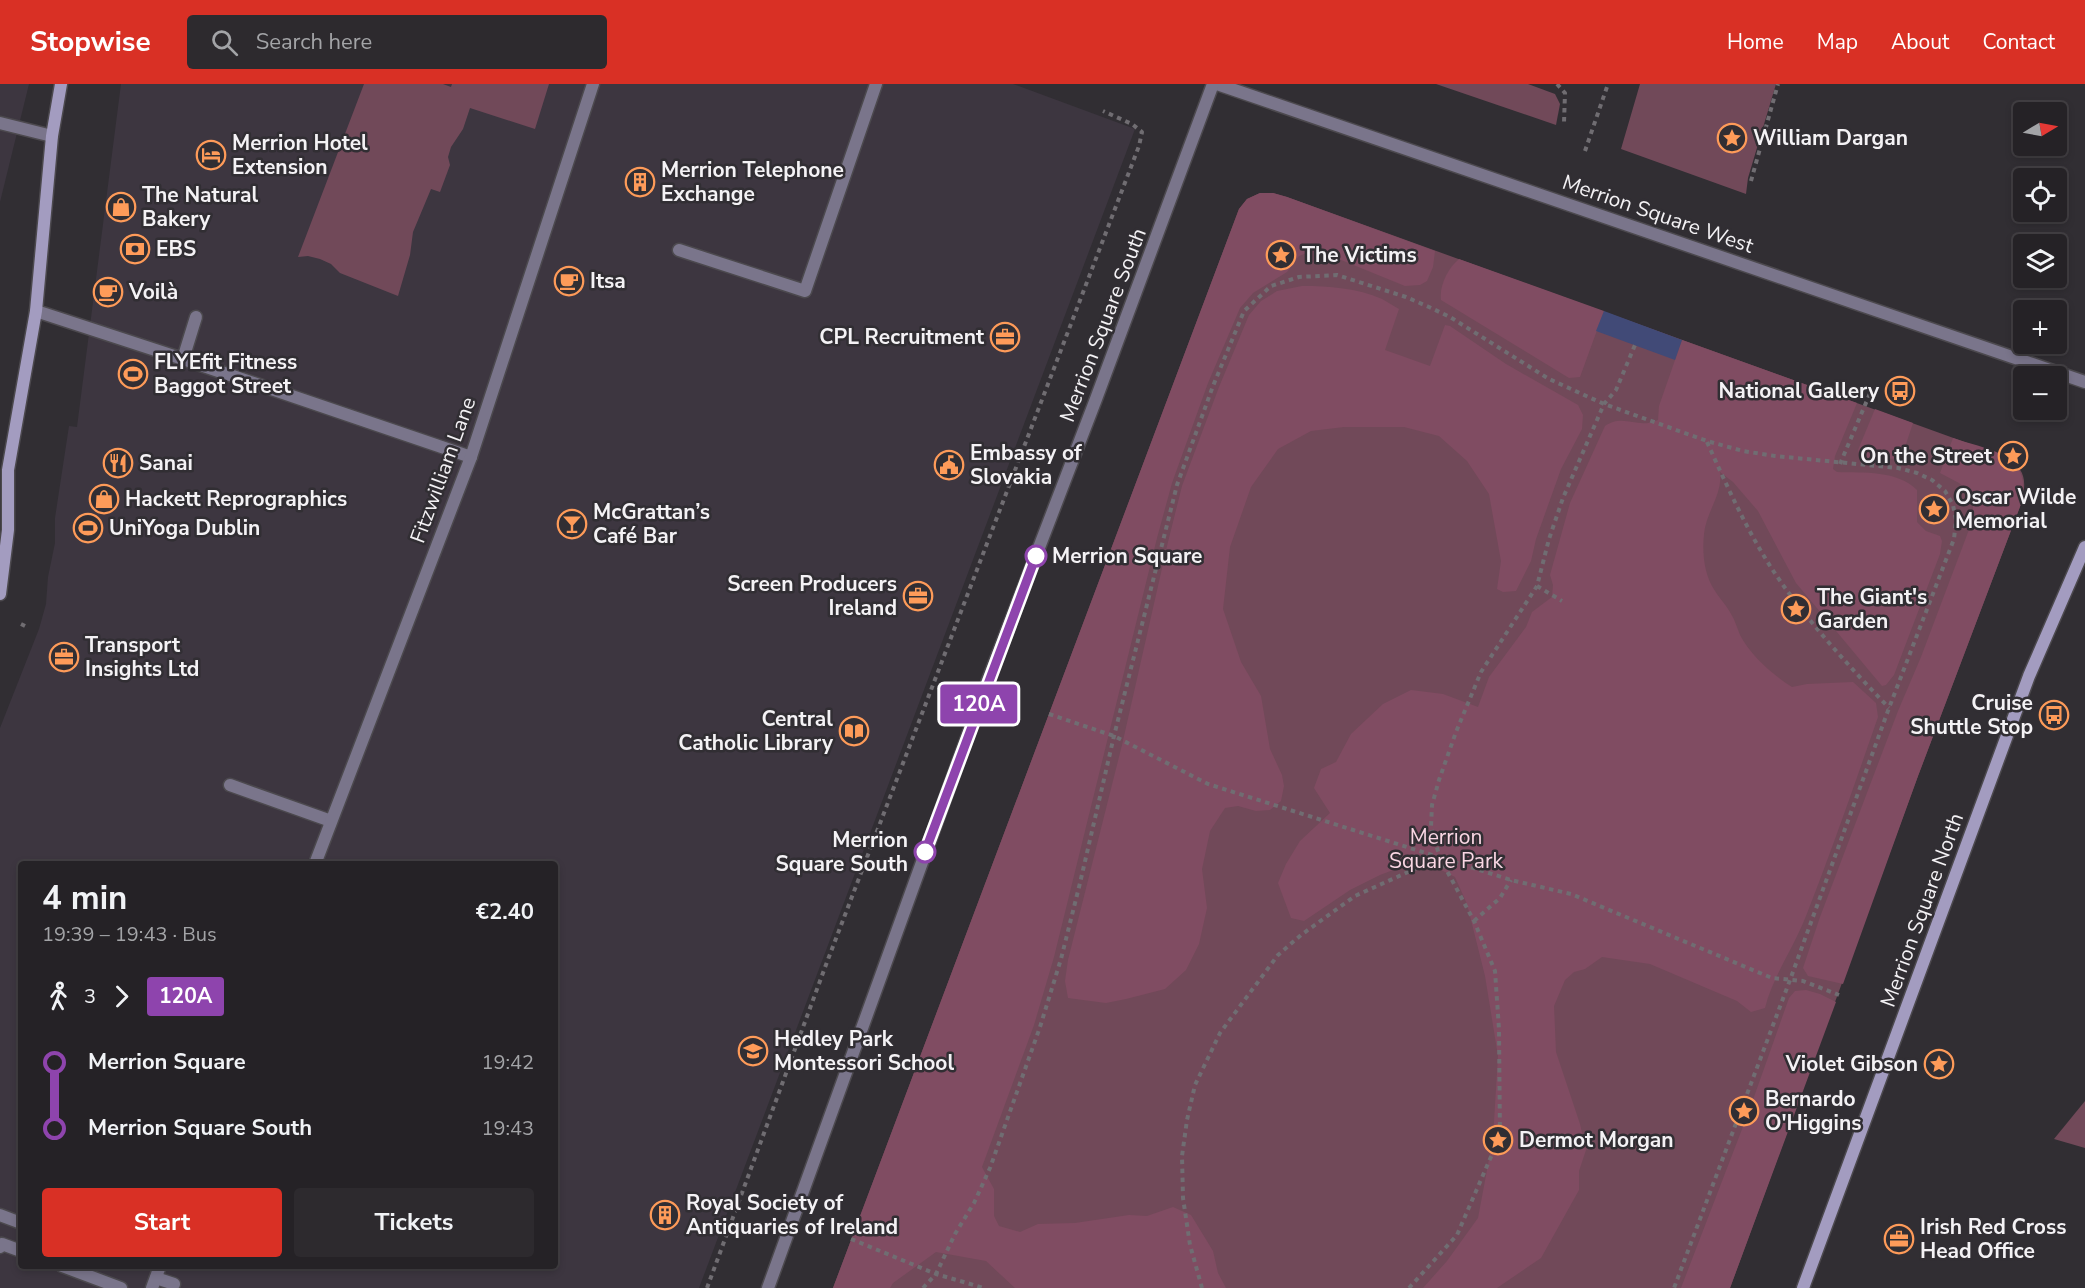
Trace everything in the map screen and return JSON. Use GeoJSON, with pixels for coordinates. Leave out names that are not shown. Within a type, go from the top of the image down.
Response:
{"type":"FeatureCollection","features":[{"type":"Feature","properties":{"kind":"main road"},"geometry":{"type":"LineString","coordinates":[[0,594],[8,530],[4,473],[36,311],[52,136],[61,84]]}},
{"type":"Feature","properties":{"kind":"main road","name":"Merrion Square North"},"geometry":{"type":"LineString","coordinates":[[1803,1288],[2029,675],[2085,548]]}},
{"type":"Feature","properties":{"kind":"street","name":"Fitzwilliam Lane"},"geometry":{"type":"LineString","coordinates":[[316,861],[471,457],[593,84]]}},
{"type":"Feature","properties":{"kind":"street"},"geometry":{"type":"LineString","coordinates":[[679,250],[805,291],[876,84]]}},
{"type":"Feature","properties":{"kind":"street","name":"Merrion Square West"},"geometry":{"type":"LineString","coordinates":[[1215,84],[2085,382]]}},
{"type":"Feature","properties":{"kind":"street","name":"Merrion Square South"},"geometry":{"type":"LineString","coordinates":[[768,1288],[984,691],[1215,84]]}},
{"type":"Feature","properties":{"kind":"street"},"geometry":{"type":"LineString","coordinates":[[0,123],[52,136]]}},
{"type":"Feature","properties":{"kind":"street"},"geometry":{"type":"LineString","coordinates":[[36,311],[471,457]]}},
{"type":"Feature","properties":{"kind":"street"},"geometry":{"type":"LineString","coordinates":[[183,359],[196,316]]}},
{"type":"Feature","properties":{"kind":"street"},"geometry":{"type":"LineString","coordinates":[[230,785],[331,821]]}},
{"type":"Feature","properties":{"kind":"street"},"geometry":{"type":"LineString","coordinates":[[0,1215],[18,1222]]}},
{"type":"Feature","properties":{"kind":"street"},"geometry":{"type":"LineString","coordinates":[[0,1247],[2,1244],[18,1250]]}},
{"type":"Feature","properties":{"kind":"street"},"geometry":{"type":"LineString","coordinates":[[70,1269],[121,1288]]}},
{"type":"Feature","properties":{"kind":"street"},"geometry":{"type":"LineString","coordinates":[[154,1283],[174,1284]]}},
{"type":"Feature","properties":{"kind":"path"},"geometry":{"type":"LineString","coordinates":[[1557,84],[1565,93],[1564,123]]}},
{"type":"Feature","properties":{"kind":"path"},"geometry":{"type":"LineString","coordinates":[[1585,151],[1608,84]]}},
{"type":"Feature","properties":{"kind":"path"},"geometry":{"type":"LineString","coordinates":[[1751,181],[1778,84]]}},
{"type":"Feature","properties":{"kind":"path"},"geometry":{"type":"LineString","coordinates":[[707,1288],[827,962],[1138,146],[1142,132],[1132,124],[1103,111]]}},
{"type":"Feature","properties":{"kind":"path"},"geometry":{"type":"LineString","coordinates":[[923,1288],[936,1274],[990,1168],[1040,1027],[1080,884],[1114,736],[1177,485],[1213,386],[1244,311],[1271,286],[1299,277],[1337,275],[1406,297],[1450,317],[1549,379],[1604,404],[1707,441],[1743,451],[1840,464],[1898,468],[1917,473],[1932,480],[1945,491],[1953,505],[1956,520],[1954,538],[1674,1288]]}},
{"type":"Feature","properties":{"kind":"path"},"geometry":{"type":"LineString","coordinates":[[1409,1288],[1457,1235],[1500,1136],[1499,1029],[1495,972],[1474,921],[1440,858],[1431,827],[1432,805],[1446,761],[1481,672],[1537,586],[1549,539],[1563,498],[1604,404],[1616,390],[1635,345]]}},
{"type":"Feature","properties":{"kind":"path"},"geometry":{"type":"LineString","coordinates":[[1840,464],[1871,391]]}},
{"type":"Feature","properties":{"kind":"path"},"geometry":{"type":"LineString","coordinates":[[1707,441],[1727,488],[1774,572],[1826,640],[1889,708]]}},
{"type":"Feature","properties":{"kind":"path"},"geometry":{"type":"LineString","coordinates":[[1537,586],[1562,601]]}},
{"type":"Feature","properties":{"kind":"path"},"geometry":{"type":"LineString","coordinates":[[1049,714],[1114,736],[1208,784],[1511,880],[1571,894],[1772,978],[1803,981],[1839,995]]}},
{"type":"Feature","properties":{"kind":"path"},"geometry":{"type":"LineString","coordinates":[[1202,1288],[1190,1245],[1183,1198],[1182,1156],[1186,1120],[1195,1085],[1220,1033],[1278,955],[1300,935],[1355,896],[1440,858]]}},
{"type":"Feature","properties":{"kind":"path"},"geometry":{"type":"LineString","coordinates":[[1474,921],[1500,898],[1511,880]]}},
{"type":"Feature","properties":{"kind":"path"},"geometry":{"type":"LineString","coordinates":[[851,1239],[936,1274],[984,1288]]}},
{"type":"Feature","properties":{"kind":"shaded area"},"geometry":{"type":"Polygon","coordinates":[[[0,84],[29,84],[0,202],[0,84]]]}},
{"type":"Feature","properties":{"kind":"shaded area"},"geometry":{"type":"Polygon","coordinates":[[[121,84],[1013,84],[1135,129],[699,1288],[0,1288],[0,728],[39,629],[46,604],[48,577],[55,543],[55,518],[69,426],[77,427],[121,84]]]}},
{"type":"Feature","properties":{"kind":"green space"},"geometry":{"type":"Polygon","coordinates":[[[364,84],[443,84],[451,87],[452,84],[549,84],[535,129],[470,108],[463,129],[451,147],[448,157],[450,165],[440,192],[431,189],[413,232],[410,255],[398,296],[340,273],[331,264],[320,259],[308,256],[298,257],[364,84]]]}},
{"type":"Feature","properties":{"kind":"green space"},"geometry":{"type":"Polygon","coordinates":[[[1436,84],[1528,84],[1555,94],[1560,104],[1556,125],[1436,84]]]}},
{"type":"Feature","properties":{"kind":"green space"},"geometry":{"type":"Polygon","coordinates":[[[1640,84],[1776,84],[1748,178],[1746,194],[1621,149],[1640,84]]]}},
{"type":"Feature","properties":{"kind":"green space","name":"Merrion Square Park"},"geometry":{"type":"Polygon","coordinates":[[[1260,193],[1273,193],[1287,197],[2006,457],[2021,471],[2024,489],[2021,504],[1918,776],[1730,1288],[833,1288],[1239,209],[1247,199],[1260,193]]]}},
{"type":"Feature","properties":{"kind":"green space"},"geometry":{"type":"Polygon","coordinates":[[[1260,193],[1273,193],[1287,197],[1435,251],[1433,267],[1427,281],[1420,285],[1405,286],[1324,253],[1312,251],[1299,256],[1287,272],[1253,293],[1240,308],[1208,383],[1172,483],[1054,957],[1034,1025],[982,1167],[994,1189],[994,1216],[999,1226],[1020,1232],[1038,1224],[1075,1223],[1129,1215],[1147,1216],[1173,1207],[1191,1215],[1213,1251],[1218,1273],[1226,1288],[1015,1288],[986,1261],[936,1252],[893,1283],[890,1288],[833,1288],[1239,209],[1247,199],[1260,193]]]}},
{"type":"Feature","properties":{"kind":"green space"},"geometry":{"type":"Polygon","coordinates":[[[1459,259],[1604,311],[1580,377],[1569,378],[1441,300],[1441,289],[1445,278],[1459,259]]]}},
{"type":"Feature","properties":{"kind":"green space"},"geometry":{"type":"Polygon","coordinates":[[[1302,286],[1333,287],[1363,292],[1399,309],[1385,350],[1430,366],[1445,325],[1450,326],[1506,364],[1578,405],[1583,415],[1582,429],[1561,469],[1536,539],[1531,561],[1516,591],[1503,592],[1497,589],[1501,561],[1489,494],[1467,461],[1439,436],[1404,427],[1344,427],[1311,431],[1278,449],[1251,487],[1230,547],[1223,609],[1241,662],[1261,696],[1270,749],[1282,775],[1284,786],[1281,801],[1270,810],[1256,811],[1238,806],[1225,808],[1210,831],[1202,869],[1207,908],[1199,944],[1186,970],[1165,989],[1126,999],[1106,1003],[1068,998],[1065,981],[1068,960],[1122,745],[1182,486],[1249,315],[1261,301],[1277,291],[1302,286]]]}},
{"type":"Feature","properties":{"kind":"green space"},"geometry":{"type":"Polygon","coordinates":[[[1682,340],[1857,403],[1835,456],[1833,469],[1837,472],[1890,476],[1900,479],[1917,490],[1917,522],[1926,531],[1940,536],[1942,541],[1940,554],[1894,675],[1886,685],[1882,686],[1796,583],[1758,511],[1733,482],[1720,472],[1719,488],[1705,526],[1703,549],[1705,564],[1711,585],[1728,608],[1745,643],[1763,664],[1792,687],[1853,682],[1876,703],[1878,717],[1834,841],[1806,916],[1773,984],[1765,1008],[1751,1012],[1737,1001],[1650,964],[1602,957],[1585,969],[1574,972],[1565,980],[1554,1006],[1556,1052],[1580,1124],[1586,1150],[1579,1171],[1579,1190],[1541,1258],[1497,1288],[1423,1288],[1447,1261],[1478,1218],[1493,1138],[1498,1056],[1485,976],[1467,904],[1455,877],[1417,861],[1380,875],[1350,890],[1304,921],[1291,918],[1278,883],[1300,841],[1330,813],[1314,788],[1321,769],[1336,762],[1351,734],[1383,704],[1411,690],[1443,694],[1478,707],[1489,677],[1526,627],[1532,612],[1552,597],[1553,585],[1550,575],[1570,503],[1605,426],[1619,421],[1651,423],[1658,420],[1659,406],[1682,340]]]}},
{"type":"Feature","properties":{"kind":"green space"},"geometry":{"type":"Polygon","coordinates":[[[1875,409],[1913,423],[1901,459],[1868,458],[1860,455],[1858,450],[1875,409]]]}},
{"type":"Feature","properties":{"kind":"green space"},"geometry":{"type":"Polygon","coordinates":[[[1953,438],[1994,451],[2015,464],[2021,474],[2023,487],[2021,504],[1918,776],[1843,984],[1808,976],[1803,968],[1820,917],[1970,527],[1973,508],[1972,494],[1959,483],[1940,473],[1953,438]]]}},
{"type":"Feature","properties":{"kind":"green space"},"geometry":{"type":"Polygon","coordinates":[[[1806,990],[1836,1002],[1730,1288],[1681,1288],[1749,1111],[1789,998],[1795,991],[1806,990]]]}},
{"type":"Feature","properties":{"kind":"green space"},"geometry":{"type":"Polygon","coordinates":[[[2085,1101],[2085,1148],[2054,1139],[2085,1101]]]}},
{"type":"Feature","properties":{"kind":"water"},"geometry":{"type":"Polygon","coordinates":[[[1604,311],[1682,340],[1675,360],[1596,331],[1604,311]]]}},
{"type":"Feature","properties":{"kind":"bus line","name":"120A"},"geometry":{"type":"LineString","coordinates":[[925,852],[1036,556]]}},
{"type":"Feature","properties":{"kind":"place","name":"William Dargan"},"geometry":{"type":"Point","coordinates":[1732,138]}},
{"type":"Feature","properties":{"kind":"place","name":"Merrion Hotel Extension"},"geometry":{"type":"Point","coordinates":[211,155]}},
{"type":"Feature","properties":{"kind":"place","name":"Merrion Telephone Exchange"},"geometry":{"type":"Point","coordinates":[640,182]}},
{"type":"Feature","properties":{"kind":"place","name":"The Natural Bakery"},"geometry":{"type":"Point","coordinates":[121,207]}},
{"type":"Feature","properties":{"kind":"place","name":"EBS"},"geometry":{"type":"Point","coordinates":[135,249]}},
{"type":"Feature","properties":{"kind":"place","name":"The Victims"},"geometry":{"type":"Point","coordinates":[1281,255]}},
{"type":"Feature","properties":{"kind":"place","name":"Itsa"},"geometry":{"type":"Point","coordinates":[569,281]}},
{"type":"Feature","properties":{"kind":"place","name":"Voilà"},"geometry":{"type":"Point","coordinates":[108,292]}},
{"type":"Feature","properties":{"kind":"place","name":"CPL Recruitment"},"geometry":{"type":"Point","coordinates":[1005,337]}},
{"type":"Feature","properties":{"kind":"place","name":"FLYEfit Fitness Baggot Street"},"geometry":{"type":"Point","coordinates":[133,374]}},
{"type":"Feature","properties":{"kind":"place","name":"National Gallery"},"geometry":{"type":"Point","coordinates":[1900,391]}},
{"type":"Feature","properties":{"kind":"place","name":"On the Street"},"geometry":{"type":"Point","coordinates":[2013,456]}},
{"type":"Feature","properties":{"kind":"place","name":"Sanai"},"geometry":{"type":"Point","coordinates":[118,463]}},
{"type":"Feature","properties":{"kind":"place","name":"Embassy of Slovakia"},"geometry":{"type":"Point","coordinates":[949,465]}},
{"type":"Feature","properties":{"kind":"place","name":"Hackett Reprographics"},"geometry":{"type":"Point","coordinates":[104,499]}},
{"type":"Feature","properties":{"kind":"place","name":"Oscar Wilde Memorial"},"geometry":{"type":"Point","coordinates":[1934,509]}},
{"type":"Feature","properties":{"kind":"place","name":"McGrattan’s Café Bar"},"geometry":{"type":"Point","coordinates":[572,524]}},
{"type":"Feature","properties":{"kind":"place","name":"UniYoga Dublin"},"geometry":{"type":"Point","coordinates":[88,528]}},
{"type":"Feature","properties":{"kind":"place","name":"Merrion Square"},"geometry":{"type":"Point","coordinates":[1036,556]}},
{"type":"Feature","properties":{"kind":"place","name":"Screen Producers Ireland"},"geometry":{"type":"Point","coordinates":[918,596]}},
{"type":"Feature","properties":{"kind":"place","name":"The Giant's Garden"},"geometry":{"type":"Point","coordinates":[1796,609]}},
{"type":"Feature","properties":{"kind":"place","name":"Transport Insights Ltd"},"geometry":{"type":"Point","coordinates":[64,657]}},
{"type":"Feature","properties":{"kind":"place","name":"Cruise Shuttle Stop"},"geometry":{"type":"Point","coordinates":[2054,715]}},
{"type":"Feature","properties":{"kind":"place","name":"Central Catholic Library"},"geometry":{"type":"Point","coordinates":[854,731]}},
{"type":"Feature","properties":{"kind":"place","name":"Merrion Square South"},"geometry":{"type":"Point","coordinates":[925,852]}},
{"type":"Feature","properties":{"kind":"place","name":"Hedley Park Montessori School"},"geometry":{"type":"Point","coordinates":[753,1051]}},
{"type":"Feature","properties":{"kind":"place","name":"Violet Gibson"},"geometry":{"type":"Point","coordinates":[1939,1064]}},
{"type":"Feature","properties":{"kind":"place","name":"Bernardo O'Higgins"},"geometry":{"type":"Point","coordinates":[1744,1111]}},
{"type":"Feature","properties":{"kind":"place","name":"Dermot Morgan"},"geometry":{"type":"Point","coordinates":[1498,1140]}},
{"type":"Feature","properties":{"kind":"place","name":"Royal Society of Antiquaries of Ireland"},"geometry":{"type":"Point","coordinates":[665,1215]}},
{"type":"Feature","properties":{"kind":"place","name":"Irish Red Cross Head Office"},"geometry":{"type":"Point","coordinates":[1899,1239]}}]}
